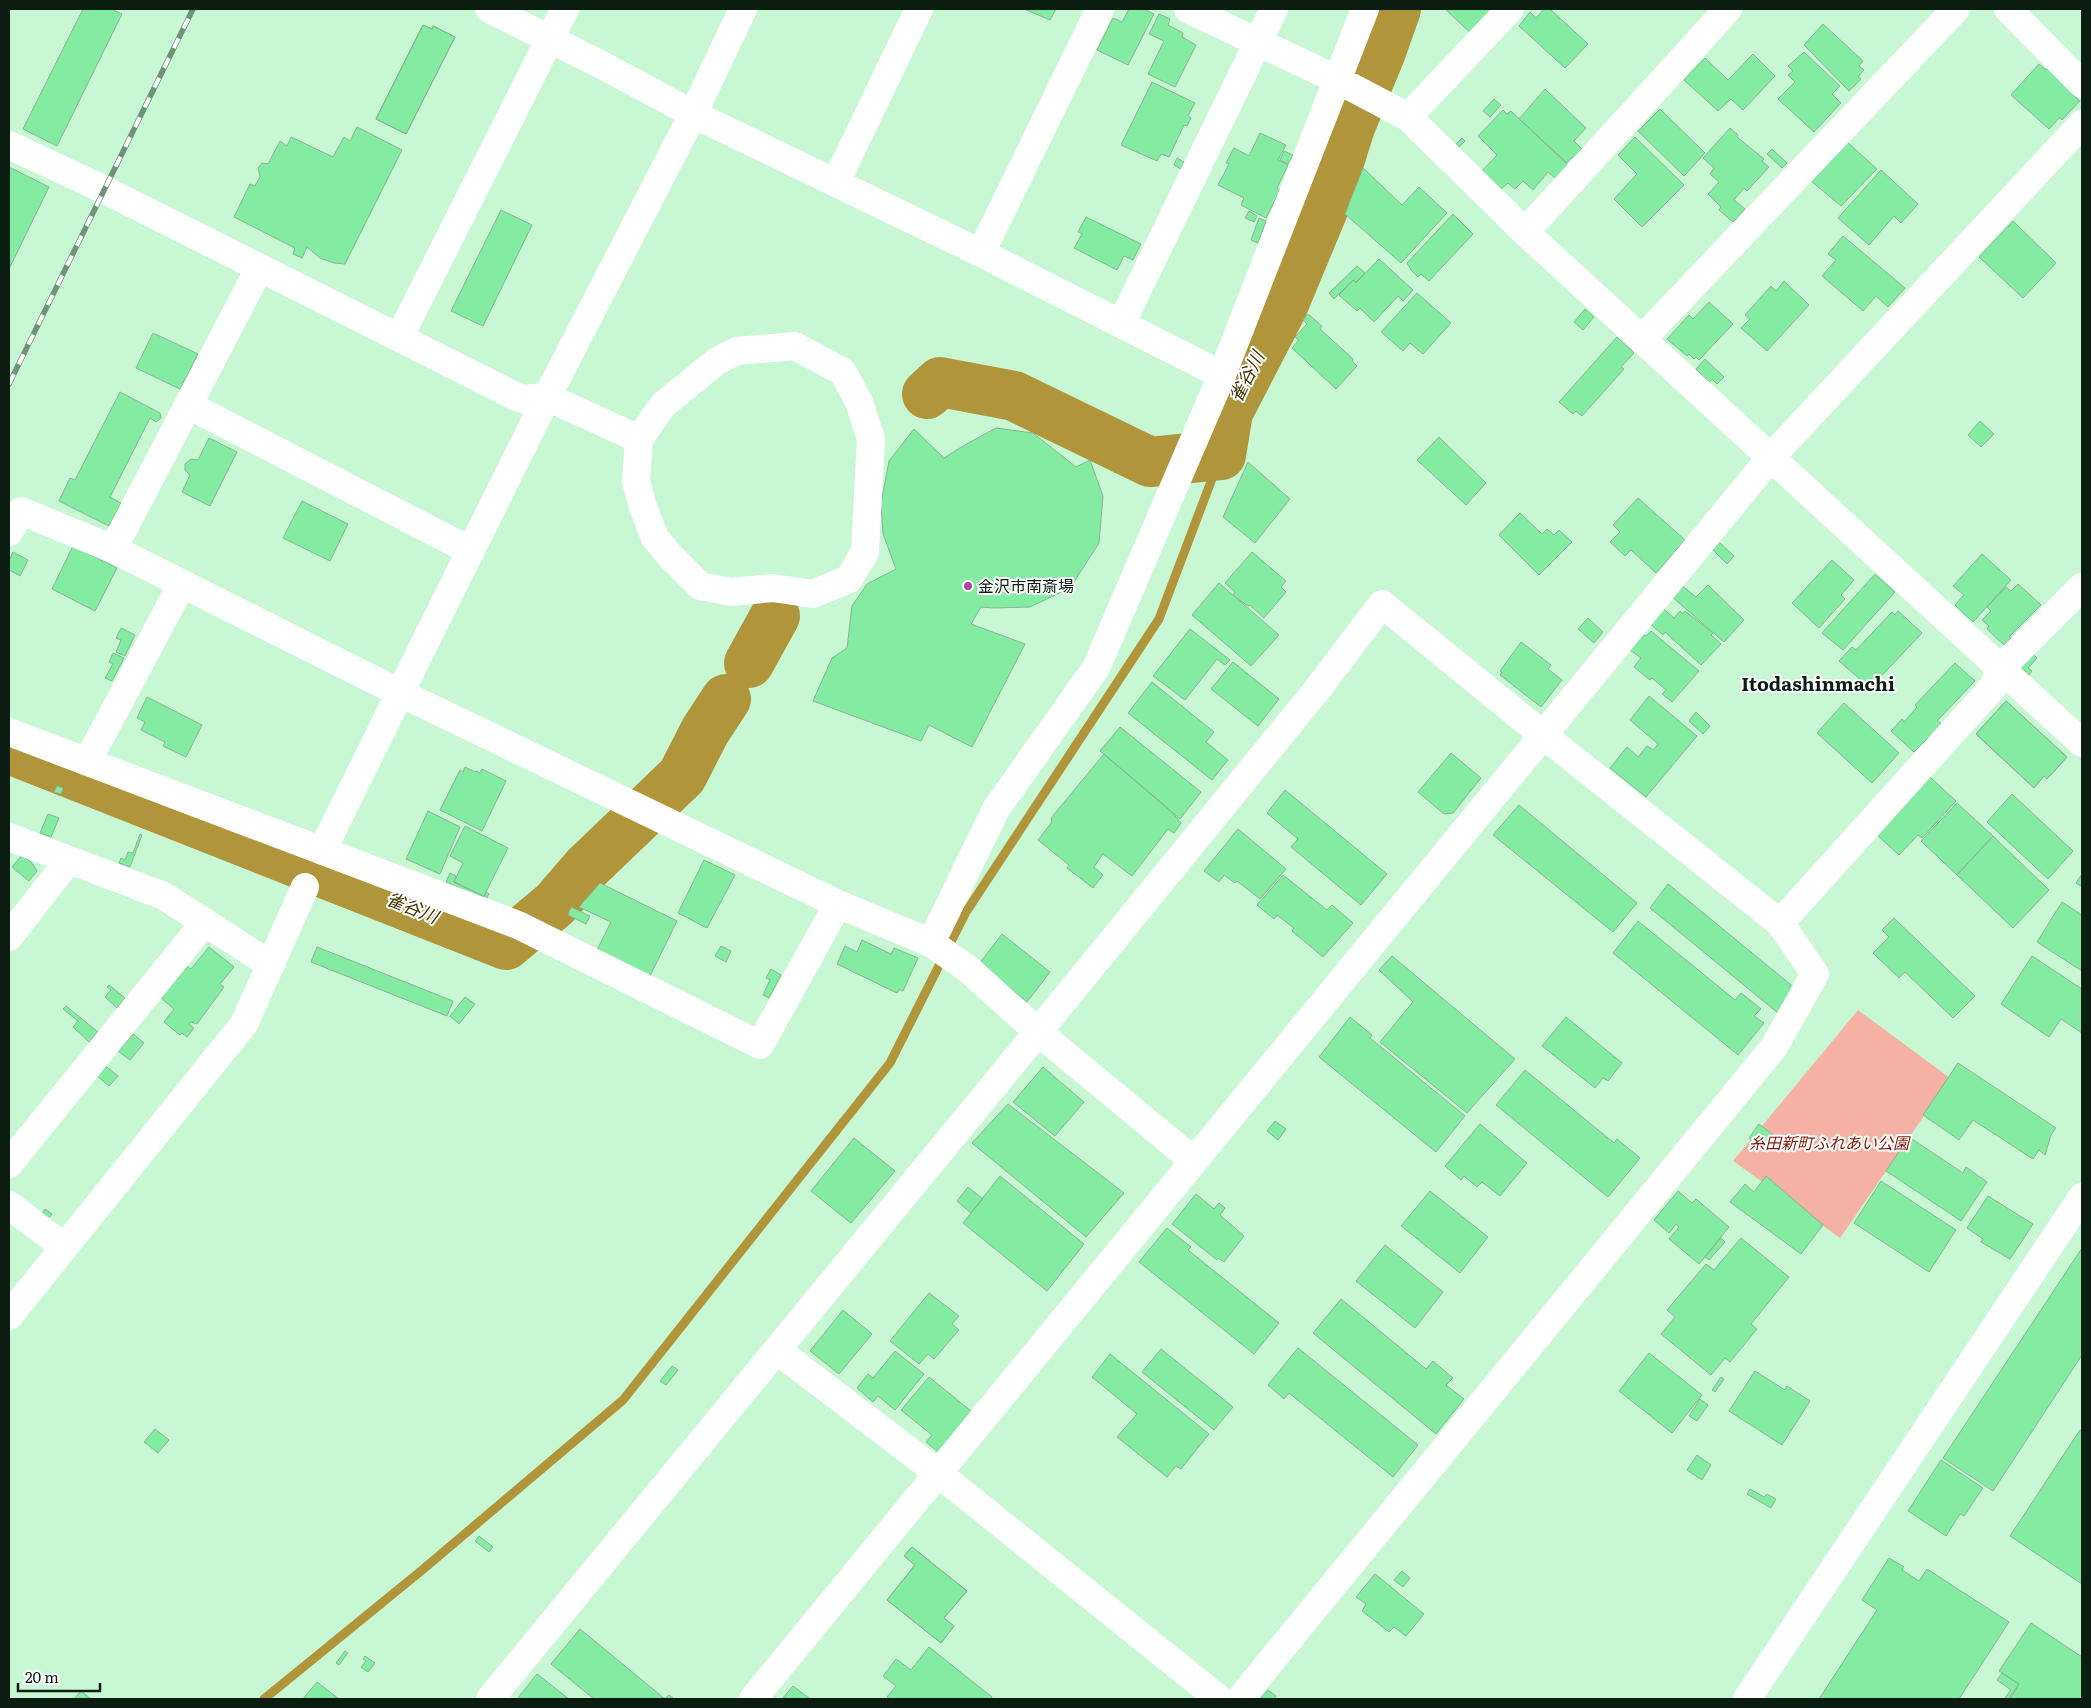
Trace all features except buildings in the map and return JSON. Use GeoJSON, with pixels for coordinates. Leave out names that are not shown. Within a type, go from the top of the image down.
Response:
{"type":"FeatureCollection","features":[{"type":"Feature","properties":{"kind":"street"},"geometry":{"type":"LineString","coordinates":[[489,9],[693,114],[981,253],[1222,375]]}},
{"type":"Feature","properties":{"kind":"street"},"geometry":{"type":"LineString","coordinates":[[399,338],[565,9]]}},
{"type":"Feature","properties":{"kind":"street"},"geometry":{"type":"LineString","coordinates":[[322,851],[547,397],[693,114],[743,9]]}},
{"type":"Feature","properties":{"kind":"street"},"geometry":{"type":"LineString","coordinates":[[836,182],[919,9]]}},
{"type":"Feature","properties":{"kind":"street"},"geometry":{"type":"LineString","coordinates":[[981,253],[1100,9]]}},
{"type":"Feature","properties":{"kind":"street"},"geometry":{"type":"LineString","coordinates":[[1188,9],[1342,82],[1397,111],[1525,232],[2082,743]]}},
{"type":"Feature","properties":{"kind":"street"},"geometry":{"type":"LineString","coordinates":[[1121,324],[1274,9]]}},
{"type":"Feature","properties":{"kind":"street"},"geometry":{"type":"LineString","coordinates":[[936,946],[996,809],[1096,668],[1222,375],[1342,82],[1365,9]]}},
{"type":"Feature","properties":{"kind":"street"},"geometry":{"type":"LineString","coordinates":[[1397,111],[1510,9]]}},
{"type":"Feature","properties":{"kind":"street"},"geometry":{"type":"LineString","coordinates":[[1525,232],[1728,9]]}},
{"type":"Feature","properties":{"kind":"street"},"geometry":{"type":"LineString","coordinates":[[1642,339],[1956,9]]}},
{"type":"Feature","properties":{"kind":"street"},"geometry":{"type":"LineString","coordinates":[[2008,9],[2082,84]]}},
{"type":"Feature","properties":{"kind":"street"},"geometry":{"type":"LineString","coordinates":[[753,1699],[1771,457],[2082,124]]}},
{"type":"Feature","properties":{"kind":"street"},"geometry":{"type":"LineString","coordinates":[[9,145],[105,190],[521,399],[547,397],[639,439]]}},
{"type":"Feature","properties":{"kind":"street"},"geometry":{"type":"LineString","coordinates":[[113,549],[259,268]]}},
{"type":"Feature","properties":{"kind":"street"},"geometry":{"type":"LineString","coordinates":[[795,346],[843,372],[859,402],[871,439],[865,552],[850,579],[813,594],[773,588],[731,592],[700,586],[672,558],[656,538],[643,507],[636,480],[639,439],[663,405],[717,361],[737,351],[795,346]]}},
{"type":"Feature","properties":{"kind":"street"},"geometry":{"type":"LineString","coordinates":[[188,405],[471,551]]}},
{"type":"Feature","properties":{"kind":"street"},"geometry":{"type":"LineString","coordinates":[[9,532],[21,510],[113,549],[400,693],[640,809],[838,904],[936,946],[968,969],[1038,1032],[1194,1161]]}},
{"type":"Feature","properties":{"kind":"street"},"geometry":{"type":"LineString","coordinates":[[87,762],[182,584]]}},
{"type":"Feature","properties":{"kind":"street"},"geometry":{"type":"LineString","coordinates":[[1780,923],[1993,687],[2001,668],[2082,587]]}},
{"type":"Feature","properties":{"kind":"street"},"geometry":{"type":"LineString","coordinates":[[490,1699],[778,1350],[1316,691],[1382,604],[1543,735],[1780,923],[1815,974],[1774,1047],[1240,1699]]}},
{"type":"Feature","properties":{"kind":"street"},"geometry":{"type":"LineString","coordinates":[[9,732],[530,931],[760,1045],[838,904]]}},
{"type":"Feature","properties":{"kind":"street"},"geometry":{"type":"LineString","coordinates":[[9,837],[164,896],[271,965]]}},
{"type":"Feature","properties":{"kind":"street"},"geometry":{"type":"LineString","coordinates":[[9,937],[69,860]]}},
{"type":"Feature","properties":{"kind":"street"},"geometry":{"type":"LineString","coordinates":[[9,1316],[244,1024],[305,887]]}},
{"type":"Feature","properties":{"kind":"street"},"geometry":{"type":"LineString","coordinates":[[9,1164],[205,922]]}},
{"type":"Feature","properties":{"kind":"street"},"geometry":{"type":"LineString","coordinates":[[1747,1699],[2082,1197]]}},
{"type":"Feature","properties":{"kind":"street"},"geometry":{"type":"LineString","coordinates":[[9,1205],[64,1247]]}},
{"type":"Feature","properties":{"kind":"street"},"geometry":{"type":"LineString","coordinates":[[778,1350],[938,1473],[1219,1699]]}},
{"type":"Feature","properties":{"kind":"green space","name":"糸田新町ふれあい公園"},"geometry":{"type":"Polygon","coordinates":[[[1858,1010],[1950,1078],[1840,1238],[1733,1161],[1858,1010]]]}},
{"type":"Feature","properties":{"kind":"waterway","name":"雀谷川"},"geometry":{"type":"LineString","coordinates":[[927,394],[940,382],[1014,396],[1150,462],[1221,455],[1228,412],[1283,306],[1327,200],[1350,127],[1396,9]]}},
{"type":"Feature","properties":{"kind":"waterway"},"geometry":{"type":"LineString","coordinates":[[264,1699],[421,1571],[623,1400],[890,1063],[966,912],[1159,619],[1221,455]]}},
{"type":"Feature","properties":{"kind":"waterway","name":"雀谷川"},"geometry":{"type":"LineString","coordinates":[[749,663],[775,616]]}},
{"type":"Feature","properties":{"kind":"waterway","name":"雀谷川"},"geometry":{"type":"LineString","coordinates":[[9,749],[506,945],[555,904],[586,868],[682,776],[705,731],[726,699]]}},
{"type":"Feature","properties":{"kind":"railway"},"geometry":{"type":"LineString","coordinates":[[9,384],[193,9]]}},
{"type":"Feature","properties":{"kind":"place","name":"金沢市南斎場"},"geometry":{"type":"Point","coordinates":[968,586]}},
{"type":"Feature","properties":{"kind":"district","name":"Itodashinmachi"},"geometry":{"type":"Point","coordinates":[1818,684]}}]}
